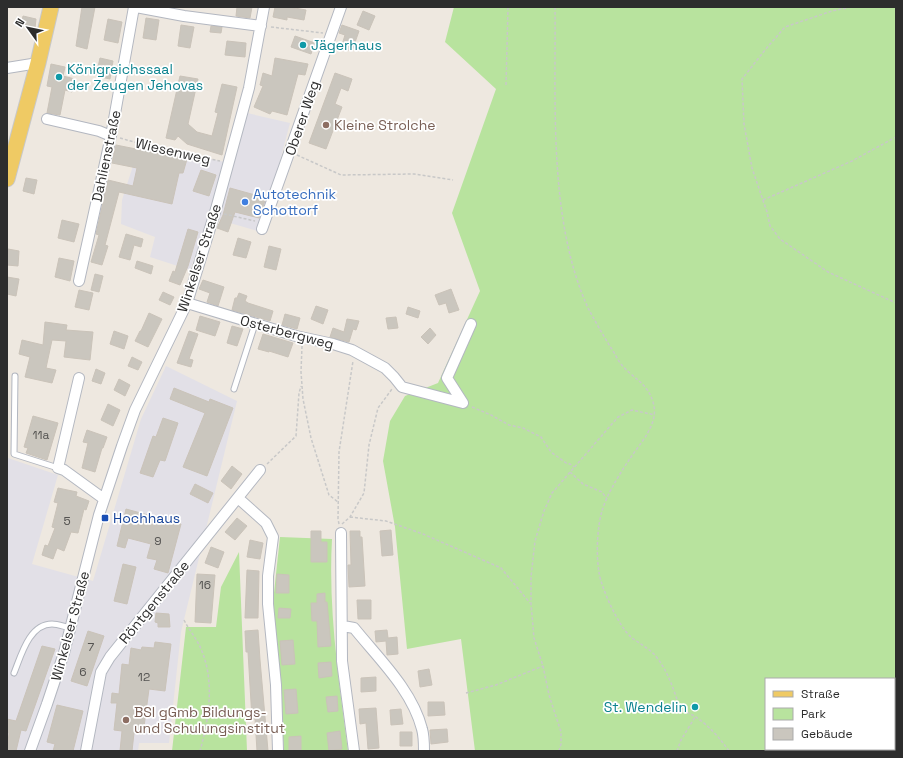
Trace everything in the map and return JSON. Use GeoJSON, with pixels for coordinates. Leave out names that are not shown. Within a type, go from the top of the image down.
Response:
{"type":"FeatureCollection","features":[{"type":"Feature","properties":{"kind":"main road"},"geometry":{"type":"LineString","coordinates":[[7,179],[38,63],[51,7]]}},
{"type":"Feature","properties":{"kind":"street"},"geometry":{"type":"LineString","coordinates":[[135,7],[184,16],[261,26]]}},
{"type":"Feature","properties":{"kind":"street","name":"Dahlienstraße"},"geometry":{"type":"LineString","coordinates":[[79,281],[111,136],[135,7]]}},
{"type":"Feature","properties":{"kind":"street","name":"Winkelser Straße"},"geometry":{"type":"LineString","coordinates":[[30,751],[47,704],[71,628],[104,499],[135,410],[187,303],[229,163],[249,88],[264,7]]}},
{"type":"Feature","properties":{"kind":"street","name":"Oberer Weg"},"geometry":{"type":"LineString","coordinates":[[263,227],[291,152],[341,7]]}},
{"type":"Feature","properties":{"kind":"street"},"geometry":{"type":"LineString","coordinates":[[7,68],[38,63]]}},
{"type":"Feature","properties":{"kind":"street"},"geometry":{"type":"LineString","coordinates":[[47,119],[99,131],[111,136]]}},
{"type":"Feature","properties":{"kind":"street","name":"Osterbergweg"},"geometry":{"type":"LineString","coordinates":[[187,303],[303,338],[333,344],[355,351],[384,368],[402,387]]}},
{"type":"Feature","properties":{"kind":"street"},"geometry":{"type":"LineString","coordinates":[[463,404],[448,378],[471,324]]}},
{"type":"Feature","properties":{"kind":"street"},"geometry":{"type":"LineString","coordinates":[[79,378],[58,468],[64,470],[104,499]]}},
{"type":"Feature","properties":{"kind":"street"},"geometry":{"type":"LineString","coordinates":[[402,387],[463,404]]}},
{"type":"Feature","properties":{"kind":"street","name":"Röntgenstraße"},"geometry":{"type":"LineString","coordinates":[[86,751],[102,672],[110,657],[262,468]]}},
{"type":"Feature","properties":{"kind":"street"},"geometry":{"type":"LineString","coordinates":[[238,498],[266,523],[273,537],[268,576],[268,604],[276,685],[278,751]]}},
{"type":"Feature","properties":{"kind":"street"},"geometry":{"type":"LineString","coordinates":[[341,533],[343,626],[342,661],[354,751]]}},
{"type":"Feature","properties":{"kind":"street"},"geometry":{"type":"LineString","coordinates":[[343,626],[354,628],[405,692],[416,710],[423,731],[424,751]]}},
{"type":"Feature","properties":{"kind":"lane"},"geometry":{"type":"LineString","coordinates":[[234,389],[255,324]]}},
{"type":"Feature","properties":{"kind":"lane"},"geometry":{"type":"LineString","coordinates":[[15,376],[14,454],[58,468]]}},
{"type":"Feature","properties":{"kind":"lane"},"geometry":{"type":"LineString","coordinates":[[14,673],[25,646],[34,632],[44,625],[53,624],[71,628]]}},
{"type":"Feature","properties":{"kind":"path"},"geometry":{"type":"LineString","coordinates":[[506,85],[508,7]]}},
{"type":"Feature","properties":{"kind":"path"},"geometry":{"type":"LineString","coordinates":[[555,7],[558,164],[560,201],[567,242],[578,282],[589,308],[622,365],[644,384],[653,402],[655,415],[649,432],[628,462],[607,499],[602,511],[597,548],[599,574],[603,588],[624,629],[630,637],[651,650],[668,676],[680,708],[695,716],[720,739],[729,751]]}},
{"type":"Feature","properties":{"kind":"path"},"geometry":{"type":"LineString","coordinates":[[850,7],[832,11],[785,27],[742,80],[744,124],[752,168],[770,226],[780,239],[828,272],[896,303]]}},
{"type":"Feature","properties":{"kind":"path"},"geometry":{"type":"LineString","coordinates":[[261,26],[332,34]]}},
{"type":"Feature","properties":{"kind":"path","name":"Wiesenweg"},"geometry":{"type":"LineString","coordinates":[[111,136],[152,147],[229,163]]}},
{"type":"Feature","properties":{"kind":"path"},"geometry":{"type":"LineString","coordinates":[[763,200],[852,161],[896,138]]}},
{"type":"Feature","properties":{"kind":"path"},"geometry":{"type":"LineString","coordinates":[[291,152],[341,175],[414,174],[452,180]]}},
{"type":"Feature","properties":{"kind":"path"},"geometry":{"type":"LineString","coordinates":[[215,211],[263,227]]}},
{"type":"Feature","properties":{"kind":"path"},"geometry":{"type":"LineString","coordinates":[[303,338],[303,399],[310,438],[329,495],[338,502]]}},
{"type":"Feature","properties":{"kind":"path"},"geometry":{"type":"LineString","coordinates":[[355,351],[339,452],[338,519],[340,526],[350,517],[364,493],[369,446],[378,408],[391,389],[402,387]]}},
{"type":"Feature","properties":{"kind":"path"},"geometry":{"type":"LineString","coordinates":[[262,468],[296,436],[299,393],[302,384]]}},
{"type":"Feature","properties":{"kind":"path"},"geometry":{"type":"LineString","coordinates":[[463,404],[491,415],[510,425],[523,428],[541,437],[551,452],[574,467]]}},
{"type":"Feature","properties":{"kind":"path"},"geometry":{"type":"LineString","coordinates":[[559,751],[561,744],[561,732],[549,695],[544,666],[534,638],[531,604],[531,577],[537,534],[552,493],[618,417],[632,410],[655,415]]}},
{"type":"Feature","properties":{"kind":"path"},"geometry":{"type":"LineString","coordinates":[[570,472],[583,484],[602,492],[607,499]]}},
{"type":"Feature","properties":{"kind":"path"},"geometry":{"type":"LineString","coordinates":[[350,517],[386,521],[423,534],[501,568],[531,604]]}},
{"type":"Feature","properties":{"kind":"path"},"geometry":{"type":"LineString","coordinates":[[184,620],[201,648],[210,677],[207,726],[200,751]]}},
{"type":"Feature","properties":{"kind":"path"},"geometry":{"type":"LineString","coordinates":[[466,693],[496,686],[544,666]]}},
{"type":"Feature","properties":{"kind":"path"},"geometry":{"type":"LineString","coordinates":[[677,751],[681,740],[695,716]]}},
{"type":"Feature","properties":{"kind":"shaded area"},"geometry":{"type":"Polygon","coordinates":[[[247,113],[290,123],[261,232],[209,217],[190,270],[150,257],[155,237],[121,224],[122,200],[140,144],[234,164],[247,113]]]}},
{"type":"Feature","properties":{"kind":"shaded area"},"geometry":{"type":"Polygon","coordinates":[[[166,366],[237,401],[181,632],[169,743],[139,743],[138,751],[7,751],[8,458],[58,475],[32,564],[93,581],[141,419],[166,366]]]}},
{"type":"Feature","properties":{"kind":"green space"},"geometry":{"type":"Polygon","coordinates":[[[454,7],[896,7],[896,751],[475,751],[461,639],[407,649],[395,527],[383,461],[390,421],[405,396],[438,383],[480,291],[452,213],[496,89],[445,42],[454,7]]]}},
{"type":"Feature","properties":{"kind":"green space"},"geometry":{"type":"Polygon","coordinates":[[[280,537],[332,539],[331,566],[333,619],[348,751],[284,751],[273,602],[280,537]]]}},
{"type":"Feature","properties":{"kind":"green space"},"geometry":{"type":"Polygon","coordinates":[[[239,552],[247,751],[172,751],[186,627],[216,627],[221,587],[239,552]]]}},
{"type":"Feature","properties":{"kind":"building"},"geometry":{"type":"Polygon","coordinates":[[[82,7],[95,7],[87,49],[76,46],[82,7]]]}},
{"type":"Feature","properties":{"kind":"building"},"geometry":{"type":"Polygon","coordinates":[[[237,7],[252,7],[250,18],[236,16],[237,7]]]}},
{"type":"Feature","properties":{"kind":"building"},"geometry":{"type":"Polygon","coordinates":[[[275,7],[289,7],[306,10],[304,20],[287,17],[287,20],[273,17],[275,7]]]}},
{"type":"Feature","properties":{"kind":"building"},"geometry":{"type":"Polygon","coordinates":[[[363,11],[375,16],[369,30],[357,25],[363,11]]]}},
{"type":"Feature","properties":{"kind":"building"},"geometry":{"type":"Polygon","coordinates":[[[23,16],[36,19],[35,28],[21,26],[23,16]]]}},
{"type":"Feature","properties":{"kind":"building"},"geometry":{"type":"Polygon","coordinates":[[[146,18],[159,20],[156,40],[143,38],[146,18]]]}},
{"type":"Feature","properties":{"kind":"building"},"geometry":{"type":"Polygon","coordinates":[[[108,19],[122,22],[118,43],[104,40],[108,19]]]}},
{"type":"Feature","properties":{"kind":"building"},"geometry":{"type":"Polygon","coordinates":[[[181,25],[194,27],[190,48],[178,46],[181,25]]]}},
{"type":"Feature","properties":{"kind":"building"},"geometry":{"type":"Polygon","coordinates":[[[342,25],[359,31],[352,51],[341,48],[345,35],[339,33],[342,25]]]}},
{"type":"Feature","properties":{"kind":"building"},"geometry":{"type":"Polygon","coordinates":[[[211,26],[222,27],[221,33],[210,32],[211,26]]]}},
{"type":"Feature","properties":{"kind":"building","name":"Jägerhaus"},"geometry":{"type":"Polygon","coordinates":[[[295,36],[315,43],[311,54],[291,47],[295,36]]]}},
{"type":"Feature","properties":{"kind":"building"},"geometry":{"type":"Polygon","coordinates":[[[227,41],[246,43],[245,57],[225,55],[227,41]]]}},
{"type":"Feature","properties":{"kind":"building"},"geometry":{"type":"Polygon","coordinates":[[[100,58],[113,61],[110,79],[96,76],[100,58]]]}},
{"type":"Feature","properties":{"kind":"building"},"geometry":{"type":"Polygon","coordinates":[[[275,58],[308,64],[305,75],[298,74],[287,115],[272,111],[270,114],[254,107],[263,86],[260,85],[263,73],[272,76],[275,58]]]}},
{"type":"Feature","properties":{"kind":"building"},"geometry":{"type":"Polygon","coordinates":[[[51,64],[65,67],[63,76],[75,79],[72,92],[65,90],[60,115],[47,113],[52,87],[47,86],[51,64]]]}},
{"type":"Feature","properties":{"kind":"building","name":"Kleine Strolche"},"geometry":{"type":"Polygon","coordinates":[[[335,73],[352,79],[348,91],[341,88],[335,104],[342,107],[326,149],[309,143],[335,73]]]}},
{"type":"Feature","properties":{"kind":"building"},"geometry":{"type":"Polygon","coordinates":[[[180,76],[198,79],[188,124],[197,132],[212,136],[218,113],[215,112],[222,84],[237,87],[222,155],[187,144],[178,136],[175,140],[166,138],[180,76]]]}},
{"type":"Feature","properties":{"kind":"building"},"geometry":{"type":"Polygon","coordinates":[[[116,145],[187,159],[183,173],[179,173],[172,204],[119,192],[105,245],[108,246],[102,265],[91,262],[99,235],[96,234],[108,180],[133,186],[137,168],[112,163],[116,145]]]}},
{"type":"Feature","properties":{"kind":"building"},"geometry":{"type":"Polygon","coordinates":[[[201,170],[216,175],[209,196],[193,191],[201,170]]]}},
{"type":"Feature","properties":{"kind":"building"},"geometry":{"type":"Polygon","coordinates":[[[26,178],[37,180],[34,194],[23,191],[26,178]]]}},
{"type":"Feature","properties":{"kind":"building"},"geometry":{"type":"Polygon","coordinates":[[[230,188],[266,198],[259,218],[235,212],[228,232],[217,228],[223,215],[230,188]]]}},
{"type":"Feature","properties":{"kind":"building"},"geometry":{"type":"Polygon","coordinates":[[[62,220],[79,224],[74,242],[58,238],[62,220]]]}},
{"type":"Feature","properties":{"kind":"building"},"geometry":{"type":"Polygon","coordinates":[[[188,229],[198,232],[188,266],[180,285],[169,281],[173,271],[175,272],[188,229]]]}},
{"type":"Feature","properties":{"kind":"building"},"geometry":{"type":"Polygon","coordinates":[[[126,234],[143,239],[141,247],[134,245],[130,260],[119,257],[126,234]]]}},
{"type":"Feature","properties":{"kind":"building"},"geometry":{"type":"Polygon","coordinates":[[[238,238],[251,242],[246,258],[233,255],[238,238]]]}},
{"type":"Feature","properties":{"kind":"building"},"geometry":{"type":"Polygon","coordinates":[[[269,246],[281,249],[276,270],[264,267],[269,246]]]}},
{"type":"Feature","properties":{"kind":"building"},"geometry":{"type":"Polygon","coordinates":[[[8,249],[19,251],[18,266],[7,265],[8,249]]]}},
{"type":"Feature","properties":{"kind":"building"},"geometry":{"type":"Polygon","coordinates":[[[59,258],[74,261],[70,281],[55,277],[59,258]]]}},
{"type":"Feature","properties":{"kind":"building"},"geometry":{"type":"Polygon","coordinates":[[[137,261],[153,266],[151,274],[135,268],[137,261]]]}},
{"type":"Feature","properties":{"kind":"building"},"geometry":{"type":"Polygon","coordinates":[[[95,274],[103,276],[99,292],[91,290],[95,274]]]}},
{"type":"Feature","properties":{"kind":"building"},"geometry":{"type":"Polygon","coordinates":[[[7,277],[19,279],[16,296],[7,294],[7,277]]]}},
{"type":"Feature","properties":{"kind":"building"},"geometry":{"type":"Polygon","coordinates":[[[203,280],[224,287],[218,306],[207,302],[210,293],[199,289],[203,280]]]}},
{"type":"Feature","properties":{"kind":"building"},"geometry":{"type":"Polygon","coordinates":[[[451,289],[459,310],[449,313],[446,303],[439,305],[435,295],[451,289]]]}},
{"type":"Feature","properties":{"kind":"building"},"geometry":{"type":"Polygon","coordinates":[[[79,290],[93,293],[89,310],[75,307],[79,290]]]}},
{"type":"Feature","properties":{"kind":"building"},"geometry":{"type":"Polygon","coordinates":[[[163,292],[174,297],[170,305],[159,300],[163,292]]]}},
{"type":"Feature","properties":{"kind":"building"},"geometry":{"type":"Polygon","coordinates":[[[239,293],[247,296],[245,301],[248,303],[273,311],[270,321],[232,310],[235,298],[237,298],[239,293]]]}},
{"type":"Feature","properties":{"kind":"building"},"geometry":{"type":"Polygon","coordinates":[[[316,306],[328,310],[323,324],[311,319],[316,306]]]}},
{"type":"Feature","properties":{"kind":"building"},"geometry":{"type":"Polygon","coordinates":[[[408,307],[420,311],[418,318],[406,314],[408,307]]]}},
{"type":"Feature","properties":{"kind":"building"},"geometry":{"type":"Polygon","coordinates":[[[149,313],[162,319],[148,347],[135,341],[149,313]]]}},
{"type":"Feature","properties":{"kind":"building"},"geometry":{"type":"Polygon","coordinates":[[[285,314],[300,318],[297,329],[282,325],[285,314]]]}},
{"type":"Feature","properties":{"kind":"building"},"geometry":{"type":"Polygon","coordinates":[[[200,316],[220,322],[215,336],[196,330],[200,316]]]}},
{"type":"Feature","properties":{"kind":"building"},"geometry":{"type":"Polygon","coordinates":[[[396,317],[398,328],[388,329],[386,318],[396,317]]]}},
{"type":"Feature","properties":{"kind":"building"},"geometry":{"type":"Polygon","coordinates":[[[347,319],[359,321],[356,330],[353,329],[349,342],[330,337],[333,328],[344,332],[347,319]]]}},
{"type":"Feature","properties":{"kind":"building"},"geometry":{"type":"Polygon","coordinates":[[[45,322],[67,325],[66,330],[93,332],[90,360],[64,357],[66,341],[52,340],[46,368],[56,370],[52,383],[25,377],[30,357],[19,354],[22,340],[43,345],[45,322]]]}},
{"type":"Feature","properties":{"kind":"building"},"geometry":{"type":"Polygon","coordinates":[[[232,326],[243,329],[237,346],[227,343],[232,326]]]}},
{"type":"Feature","properties":{"kind":"building"},"geometry":{"type":"Polygon","coordinates":[[[430,328],[436,335],[428,344],[421,337],[430,328]]]}},
{"type":"Feature","properties":{"kind":"building"},"geometry":{"type":"Polygon","coordinates":[[[114,331],[128,336],[124,349],[110,344],[114,331]]]}},
{"type":"Feature","properties":{"kind":"building"},"geometry":{"type":"Polygon","coordinates":[[[189,331],[198,334],[189,359],[193,360],[191,367],[177,363],[189,331]]]}},
{"type":"Feature","properties":{"kind":"building"},"geometry":{"type":"Polygon","coordinates":[[[263,334],[293,343],[288,357],[258,349],[263,334]]]}},
{"type":"Feature","properties":{"kind":"building"},"geometry":{"type":"Polygon","coordinates":[[[132,357],[142,362],[138,370],[128,366],[132,357]]]}},
{"type":"Feature","properties":{"kind":"building"},"geometry":{"type":"Polygon","coordinates":[[[96,369],[105,373],[101,384],[92,381],[96,369]]]}},
{"type":"Feature","properties":{"kind":"building"},"geometry":{"type":"Polygon","coordinates":[[[119,379],[130,385],[125,396],[114,390],[119,379]]]}},
{"type":"Feature","properties":{"kind":"building"},"geometry":{"type":"Polygon","coordinates":[[[174,388],[209,402],[210,399],[233,408],[207,476],[183,467],[205,413],[170,399],[174,388]]]}},
{"type":"Feature","properties":{"kind":"building"},"geometry":{"type":"Polygon","coordinates":[[[108,404],[120,410],[113,426],[101,420],[108,404]]]}},
{"type":"Feature","properties":{"kind":"building"},"geometry":{"type":"Polygon","coordinates":[[[33,416],[58,423],[47,460],[26,453],[28,448],[24,447],[33,416]]]}},
{"type":"Feature","properties":{"kind":"building"},"geometry":{"type":"Polygon","coordinates":[[[163,418],[178,423],[165,461],[160,460],[153,477],[140,473],[153,436],[156,437],[163,418]]]}},
{"type":"Feature","properties":{"kind":"building"},"geometry":{"type":"Polygon","coordinates":[[[87,430],[107,437],[95,472],[82,468],[88,443],[83,442],[87,430]]]}},
{"type":"Feature","properties":{"kind":"building"},"geometry":{"type":"Polygon","coordinates":[[[232,466],[242,474],[231,489],[221,481],[232,466]]]}},
{"type":"Feature","properties":{"kind":"building"},"geometry":{"type":"Polygon","coordinates":[[[195,484],[213,493],[208,503],[190,494],[195,484]]]}},
{"type":"Feature","properties":{"kind":"building"},"geometry":{"type":"Polygon","coordinates":[[[58,488],[77,492],[76,496],[89,501],[86,510],[84,509],[78,533],[71,532],[64,551],[57,548],[53,559],[42,555],[45,545],[48,546],[55,528],[52,527],[58,503],[54,502],[58,488]]]}},
{"type":"Feature","properties":{"kind":"building"},"geometry":{"type":"Polygon","coordinates":[[[126,509],[181,524],[168,573],[154,569],[157,560],[147,558],[151,544],[128,538],[125,548],[117,546],[126,509]]]}},
{"type":"Feature","properties":{"kind":"building"},"geometry":{"type":"Polygon","coordinates":[[[237,518],[247,526],[235,540],[225,532],[237,518]]]}},
{"type":"Feature","properties":{"kind":"building"},"geometry":{"type":"Polygon","coordinates":[[[391,530],[393,555],[382,556],[380,531],[391,530]]]}},
{"type":"Feature","properties":{"kind":"building"},"geometry":{"type":"Polygon","coordinates":[[[311,531],[321,531],[321,542],[327,542],[327,562],[311,562],[311,531]]]}},
{"type":"Feature","properties":{"kind":"building"},"geometry":{"type":"Polygon","coordinates":[[[350,531],[360,531],[360,537],[362,537],[365,586],[349,587],[348,565],[351,565],[350,531]]]}},
{"type":"Feature","properties":{"kind":"building"},"geometry":{"type":"Polygon","coordinates":[[[250,540],[263,543],[260,559],[247,557],[250,540]]]}},
{"type":"Feature","properties":{"kind":"building"},"geometry":{"type":"Polygon","coordinates":[[[211,547],[224,552],[218,568],[205,563],[211,547]]]}},
{"type":"Feature","properties":{"kind":"building"},"geometry":{"type":"Polygon","coordinates":[[[123,564],[136,567],[127,604],[114,601],[123,564]]]}},
{"type":"Feature","properties":{"kind":"building"},"geometry":{"type":"Polygon","coordinates":[[[247,570],[259,571],[258,618],[245,618],[247,570]]]}},
{"type":"Feature","properties":{"kind":"building"},"geometry":{"type":"Polygon","coordinates":[[[197,574],[215,575],[211,623],[195,622],[197,574]]]}},
{"type":"Feature","properties":{"kind":"building"},"geometry":{"type":"Polygon","coordinates":[[[277,574],[289,575],[289,593],[276,593],[277,574]]]}},
{"type":"Feature","properties":{"kind":"building"},"geometry":{"type":"Polygon","coordinates":[[[325,593],[331,646],[318,647],[317,621],[312,621],[311,603],[317,603],[317,594],[325,593]]]}},
{"type":"Feature","properties":{"kind":"building"},"geometry":{"type":"Polygon","coordinates":[[[357,600],[371,600],[371,619],[358,619],[357,600]]]}},
{"type":"Feature","properties":{"kind":"building"},"geometry":{"type":"Polygon","coordinates":[[[279,608],[291,609],[290,618],[278,618],[279,608]]]}},
{"type":"Feature","properties":{"kind":"building"},"geometry":{"type":"Polygon","coordinates":[[[156,613],[169,614],[170,627],[158,627],[158,623],[155,622],[156,613]]]}},
{"type":"Feature","properties":{"kind":"building"},"geometry":{"type":"Polygon","coordinates":[[[258,630],[268,751],[257,751],[255,719],[252,719],[248,652],[246,652],[245,631],[258,630]]]}},
{"type":"Feature","properties":{"kind":"building"},"geometry":{"type":"Polygon","coordinates":[[[387,630],[388,638],[397,637],[398,654],[387,655],[386,641],[376,642],[375,631],[387,630]]]}},
{"type":"Feature","properties":{"kind":"building"},"geometry":{"type":"Polygon","coordinates":[[[88,631],[104,636],[87,686],[71,681],[88,631]]]}},
{"type":"Feature","properties":{"kind":"building"},"geometry":{"type":"Polygon","coordinates":[[[293,640],[295,664],[282,665],[280,641],[293,640]]]}},
{"type":"Feature","properties":{"kind":"building"},"geometry":{"type":"Polygon","coordinates":[[[155,642],[171,644],[165,691],[149,689],[143,734],[134,733],[132,751],[120,751],[122,731],[114,730],[117,703],[111,703],[112,693],[119,694],[122,664],[129,665],[131,648],[141,650],[142,647],[154,648],[155,642]]]}},
{"type":"Feature","properties":{"kind":"building"},"geometry":{"type":"Polygon","coordinates":[[[42,646],[55,649],[26,731],[21,730],[16,751],[7,751],[9,733],[7,732],[7,719],[16,721],[42,646]]]}},
{"type":"Feature","properties":{"kind":"building"},"geometry":{"type":"Polygon","coordinates":[[[331,662],[332,676],[319,678],[318,663],[331,662]]]}},
{"type":"Feature","properties":{"kind":"building"},"geometry":{"type":"Polygon","coordinates":[[[429,669],[432,685],[420,687],[418,671],[429,669]]]}},
{"type":"Feature","properties":{"kind":"building"},"geometry":{"type":"Polygon","coordinates":[[[376,677],[376,691],[361,692],[361,678],[376,677]]]}},
{"type":"Feature","properties":{"kind":"building"},"geometry":{"type":"Polygon","coordinates":[[[296,689],[298,713],[286,714],[284,690],[296,689]]]}},
{"type":"Feature","properties":{"kind":"building"},"geometry":{"type":"Polygon","coordinates":[[[337,696],[338,711],[328,712],[326,697],[337,696]]]}},
{"type":"Feature","properties":{"kind":"building"},"geometry":{"type":"Polygon","coordinates":[[[428,702],[444,702],[445,715],[428,716],[428,702]]]}},
{"type":"Feature","properties":{"kind":"building"},"geometry":{"type":"Polygon","coordinates":[[[57,705],[83,711],[73,751],[53,751],[55,744],[47,742],[57,705]]]}},
{"type":"Feature","properties":{"kind":"building"},"geometry":{"type":"Polygon","coordinates":[[[376,708],[379,748],[368,749],[366,723],[360,724],[359,709],[376,708]]]}},
{"type":"Feature","properties":{"kind":"building"},"geometry":{"type":"Polygon","coordinates":[[[401,709],[403,724],[391,725],[390,710],[401,709]]]}},
{"type":"Feature","properties":{"kind":"building"},"geometry":{"type":"Polygon","coordinates":[[[447,729],[448,742],[431,744],[430,730],[447,729]]]}},
{"type":"Feature","properties":{"kind":"building"},"geometry":{"type":"Polygon","coordinates":[[[340,731],[342,749],[329,751],[327,733],[340,731]]]}},
{"type":"Feature","properties":{"kind":"building"},"geometry":{"type":"Polygon","coordinates":[[[400,732],[412,732],[412,746],[400,746],[400,732]]]}},
{"type":"Feature","properties":{"kind":"building"},"geometry":{"type":"Polygon","coordinates":[[[301,736],[301,751],[289,751],[289,737],[301,736]]]}},
{"type":"Feature","properties":{"kind":"place","name":"Jägerhaus"},"geometry":{"type":"Point","coordinates":[303,45]}},
{"type":"Feature","properties":{"kind":"place","name":"Königreichssaal der Zeugen Jehovas"},"geometry":{"type":"Point","coordinates":[59,77]}},
{"type":"Feature","properties":{"kind":"place","name":"Kleine Strolche"},"geometry":{"type":"Point","coordinates":[326,125]}},
{"type":"Feature","properties":{"kind":"place","name":"Autotechnik Schottorf"},"geometry":{"type":"Point","coordinates":[245,202]}},
{"type":"Feature","properties":{"kind":"place","name":"Hochhaus"},"geometry":{"type":"Point","coordinates":[105,518]}},
{"type":"Feature","properties":{"kind":"place","name":"St. Wendelin"},"geometry":{"type":"Point","coordinates":[695,707]}},
{"type":"Feature","properties":{"kind":"place","name":"BSI gGmb Bildungs- und Schulungsinstitut"},"geometry":{"type":"Point","coordinates":[126,720]}}]}
